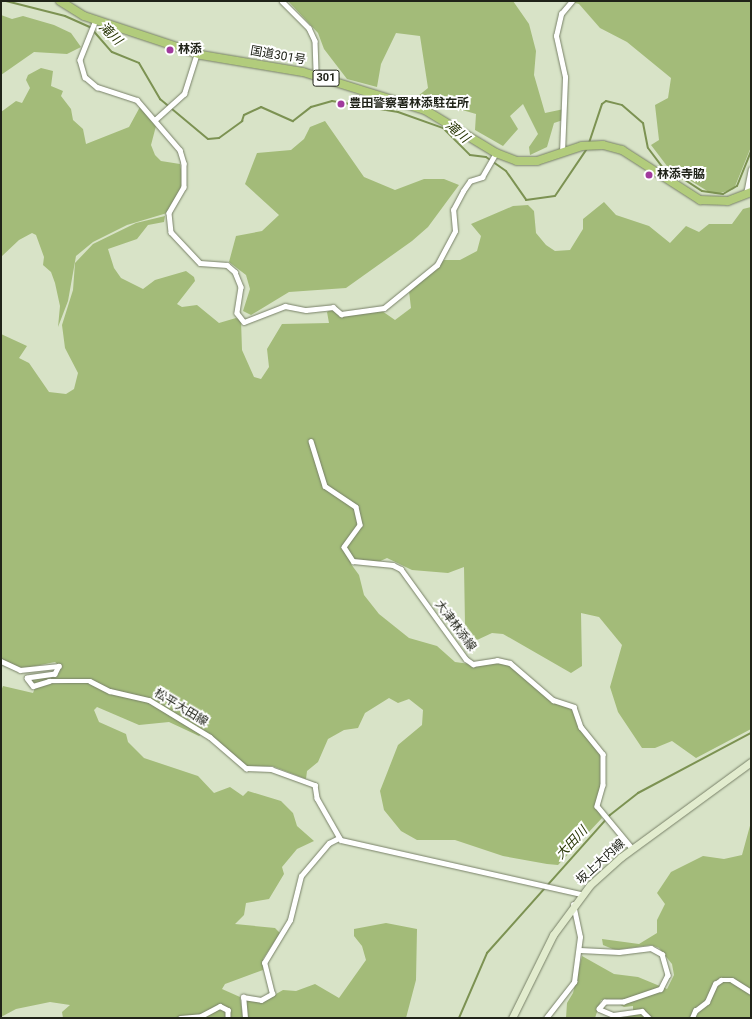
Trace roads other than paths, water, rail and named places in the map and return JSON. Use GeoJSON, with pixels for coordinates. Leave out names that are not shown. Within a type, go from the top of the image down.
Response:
{"type":"FeatureCollection","features":[{"type":"Feature","properties":{"kind":"highway","name":"国道301号"},"geometry":{"type":"LineString","coordinates":[[60,1],[95,24],[197,53],[316,76],[425,110],[496,153],[524,162],[562,153],[587,145],[622,150],[700,200],[719,202],[748,193]]}},
{"type":"Feature","properties":{"kind":"main road","name":"坂上大内線"},"geometry":{"type":"LineString","coordinates":[[512,1018],[553,935],[581,894],[632,848],[751,762]]}},
{"type":"Feature","properties":{"kind":"street"},"geometry":{"type":"LineString","coordinates":[[282,1],[309,28],[315,42],[316,76]]}},
{"type":"Feature","properties":{"kind":"street"},"geometry":{"type":"LineString","coordinates":[[562,153],[565,77],[556,36],[561,14],[572,1]]}},
{"type":"Feature","properties":{"kind":"street"},"geometry":{"type":"LineString","coordinates":[[95,24],[89,33],[80,60],[85,77],[97,87],[137,100],[156,119],[180,150],[184,163],[184,187],[168,214],[173,236],[200,263],[227,265],[239,278],[241,296],[237,313],[244,322],[285,306],[306,310],[333,307],[341,314],[380,310],[437,266],[455,231],[453,210],[470,181],[482,177],[496,153]]}},
{"type":"Feature","properties":{"kind":"street"},"geometry":{"type":"LineString","coordinates":[[156,119],[165,112],[186,90],[197,53]]}},
{"type":"Feature","properties":{"kind":"street"},"geometry":{"type":"LineString","coordinates":[[748,193],[751,169]]}},
{"type":"Feature","properties":{"kind":"street","name":"大津林添線"},"geometry":{"type":"LineString","coordinates":[[311,440],[325,486],[356,507],[360,525],[344,547],[354,560],[393,564],[401,569],[469,661],[478,664],[497,660],[510,662],[553,700],[574,707],[584,732],[603,754],[603,785],[597,802],[601,814],[632,848]]}},
{"type":"Feature","properties":{"kind":"street","name":"松平大田線"},"geometry":{"type":"LineString","coordinates":[[1,661],[20,670],[52,664],[60,667],[55,674],[27,678],[33,686],[90,681],[110,691],[149,700],[210,737],[246,768],[271,769],[315,785],[317,798],[339,838]]}},
{"type":"Feature","properties":{"kind":"street"},"geometry":{"type":"LineString","coordinates":[[245,1018],[243,997],[261,1000],[272,994],[264,963],[290,920],[301,876],[329,843],[339,838],[359,845],[581,894]]}},
{"type":"Feature","properties":{"kind":"street"},"geometry":{"type":"LineString","coordinates":[[546,1018],[570,991],[580,950],[577,912],[573,905]]}},
{"type":"Feature","properties":{"kind":"street"},"geometry":{"type":"LineString","coordinates":[[580,950],[619,952],[651,948],[662,954],[668,975],[661,989],[624,1002],[605,1002],[599,1009],[613,1016],[642,1011],[649,1018]]}},
{"type":"Feature","properties":{"kind":"street"},"geometry":{"type":"LineString","coordinates":[[692,1018],[695,1011],[707,1002],[715,984],[721,980],[732,980],[751,992]]}},
{"type":"Feature","properties":{"kind":"street"},"geometry":{"type":"LineString","coordinates":[[180,1018],[201,1016],[220,1006],[228,1010],[228,1018]]}},
{"type":"Feature","properties":{"kind":"waterway","name":"滝川"},"geometry":{"type":"LineString","coordinates":[[6,1],[65,16],[90,27],[112,52],[139,63],[160,99],[208,139],[219,138],[242,121],[244,115],[261,107],[293,121],[311,107],[332,101],[398,112],[443,128],[470,155],[486,157],[506,171],[526,200],[555,196],[588,147]]}},
{"type":"Feature","properties":{"kind":"waterway","name":"滝川"},"geometry":{"type":"LineString","coordinates":[[589,143],[602,104],[606,101],[622,105],[643,123],[648,148],[668,175]]}},
{"type":"Feature","properties":{"kind":"waterway","name":"滝川"},"geometry":{"type":"LineString","coordinates":[[671,177],[682,178],[702,191],[723,194],[737,186],[751,152]]}},
{"type":"Feature","properties":{"kind":"waterway","name":"大田川"},"geometry":{"type":"LineString","coordinates":[[459,1018],[487,953],[610,815],[638,793],[751,733]]}},
{"type":"Feature","properties":{"kind":"place","name":"林添"},"geometry":{"type":"Point","coordinates":[170,50]}},
{"type":"Feature","properties":{"kind":"place","name":"豊田警察署林添駐在所"},"geometry":{"type":"Point","coordinates":[341,104]}},
{"type":"Feature","properties":{"kind":"place","name":"林添寺脇"},"geometry":{"type":"Point","coordinates":[649,175]}}]}
